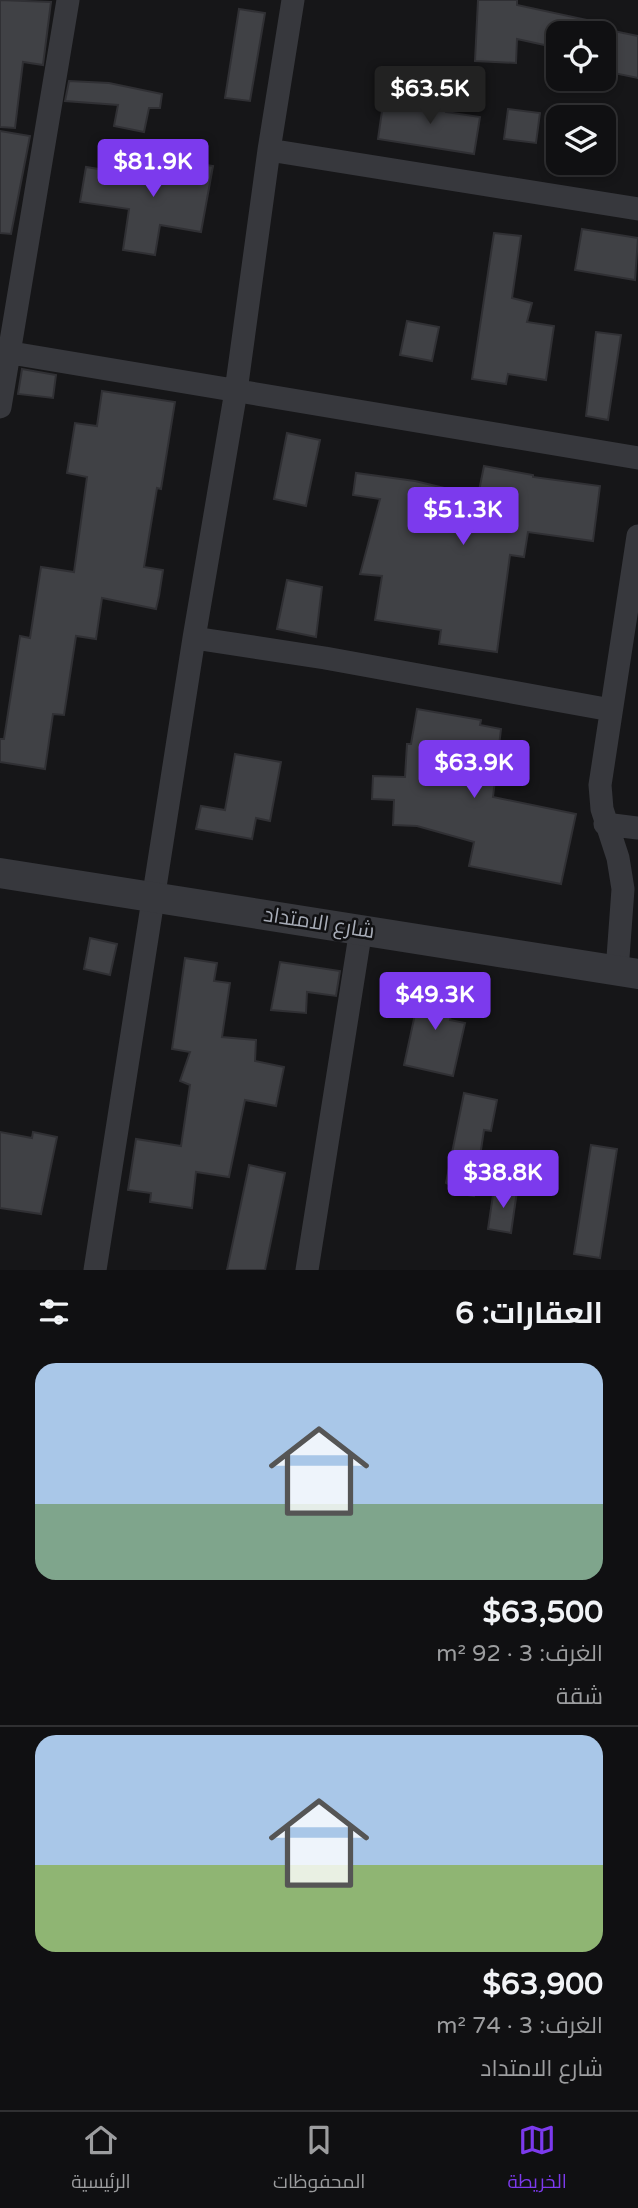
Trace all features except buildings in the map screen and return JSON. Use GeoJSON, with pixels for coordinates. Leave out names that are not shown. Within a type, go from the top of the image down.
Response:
{"type":"FeatureCollection","features":[{"type":"Feature","properties":{"kind":"street"},"geometry":{"type":"LineString","coordinates":[[0,407],[4,352],[68,0]]}},
{"type":"Feature","properties":{"kind":"street"},"geometry":{"type":"LineString","coordinates":[[95,1270],[194,638],[236,391],[269,150],[293,0]]}},
{"type":"Feature","properties":{"kind":"street"},"geometry":{"type":"LineString","coordinates":[[269,150],[638,209]]}},
{"type":"Feature","properties":{"kind":"street"},"geometry":{"type":"LineString","coordinates":[[4,352],[638,458]]}},
{"type":"Feature","properties":{"kind":"street"},"geometry":{"type":"LineString","coordinates":[[628,973],[623,889],[618,858],[605,824],[600,785],[638,536]]}},
{"type":"Feature","properties":{"kind":"street"},"geometry":{"type":"LineString","coordinates":[[194,638],[611,710]]}},
{"type":"Feature","properties":{"kind":"street"},"geometry":{"type":"LineString","coordinates":[[605,824],[638,828]]}},
{"type":"Feature","properties":{"kind":"street","name":"شارع الامتداد"},"geometry":{"type":"LineString","coordinates":[[0,873],[628,973]]}},
{"type":"Feature","properties":{"kind":"street"},"geometry":{"type":"LineString","coordinates":[[307,1270],[360,929]]}}]}
